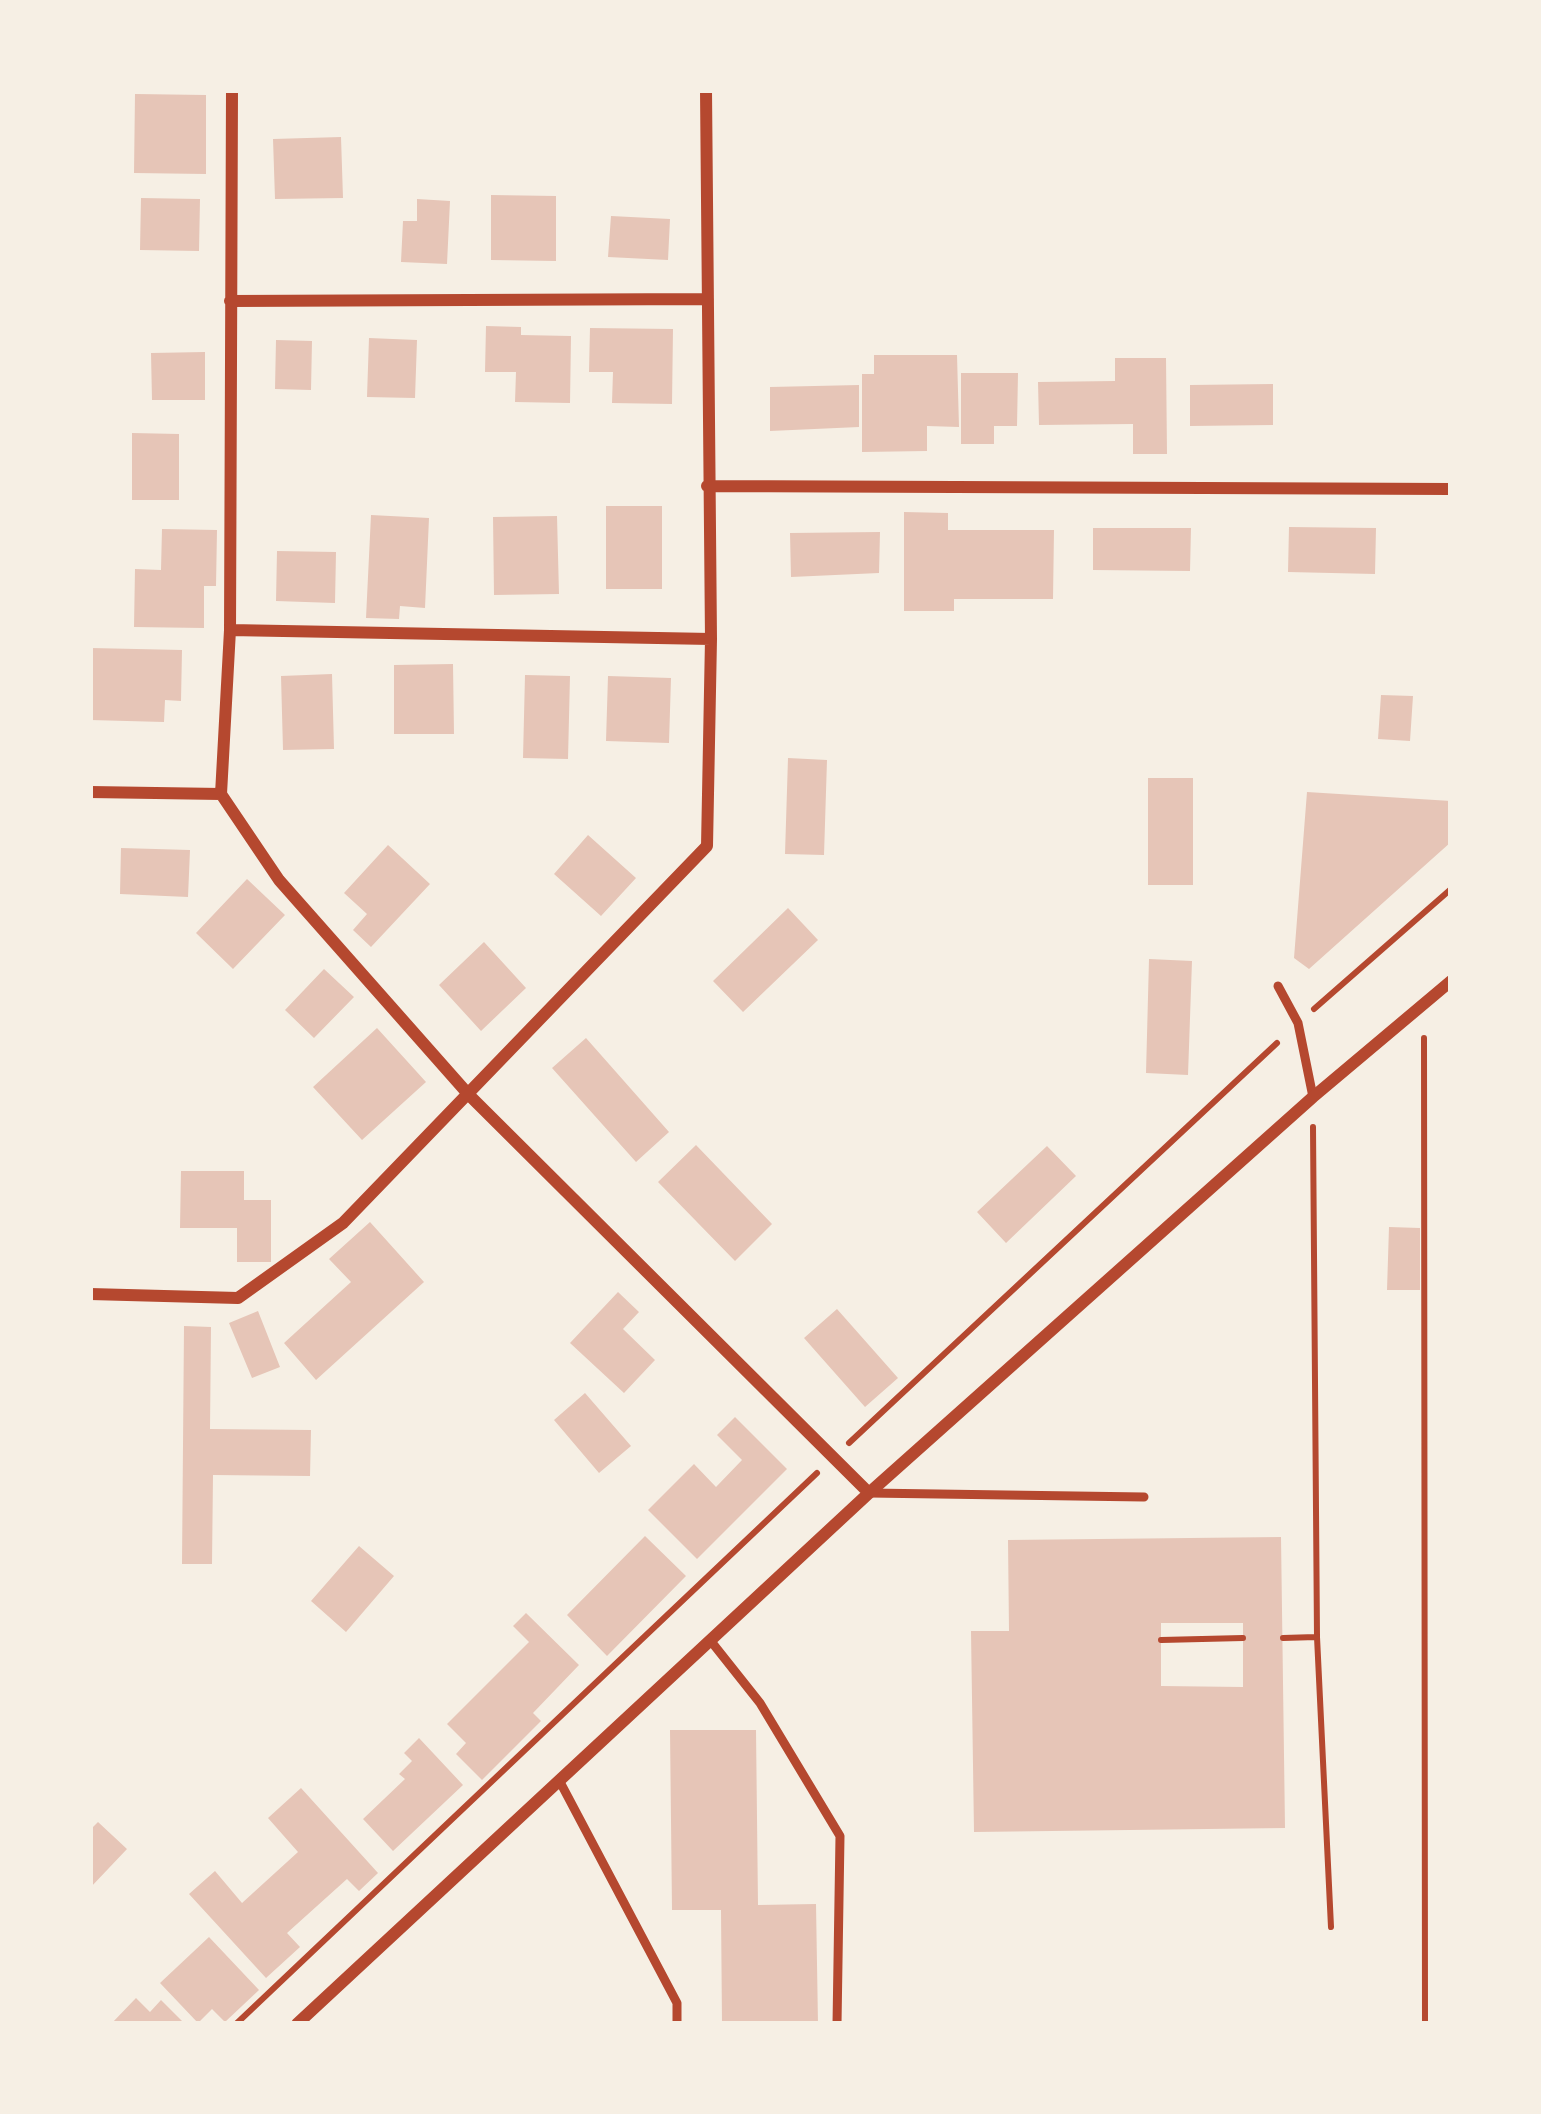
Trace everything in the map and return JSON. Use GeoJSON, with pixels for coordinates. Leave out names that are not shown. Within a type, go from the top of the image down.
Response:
{"type":"FeatureCollection","features":[{"type":"Feature","properties":{"kind":"street"},"geometry":{"type":"LineString","coordinates":[[232,90],[230,630],[221,794],[280,880],[470,1095],[869,1493]]}},
{"type":"Feature","properties":{"kind":"street"},"geometry":{"type":"LineString","coordinates":[[90,1294],[238,1298],[343,1223],[707,846],[706,90]]}},
{"type":"Feature","properties":{"kind":"street"},"geometry":{"type":"LineString","coordinates":[[230,301],[708,299]]}},
{"type":"Feature","properties":{"kind":"street"},"geometry":{"type":"LineString","coordinates":[[707,486],[1451,489]]}},
{"type":"Feature","properties":{"kind":"street"},"geometry":{"type":"LineString","coordinates":[[230,630],[710,639]]}},
{"type":"Feature","properties":{"kind":"street"},"geometry":{"type":"LineString","coordinates":[[90,792],[221,794]]}},
{"type":"Feature","properties":{"kind":"street"},"geometry":{"type":"LineString","coordinates":[[297,2024],[869,1493],[1313,1097],[1451,981]]}},
{"type":"Feature","properties":{"kind":"lane"},"geometry":{"type":"LineString","coordinates":[[1278,986],[1298,1023],[1313,1097]]}},
{"type":"Feature","properties":{"kind":"lane"},"geometry":{"type":"LineString","coordinates":[[869,1493],[1144,1497]]}},
{"type":"Feature","properties":{"kind":"lane"},"geometry":{"type":"LineString","coordinates":[[710,1640],[760,1703],[840,1836],[837,2024]]}},
{"type":"Feature","properties":{"kind":"lane"},"geometry":{"type":"LineString","coordinates":[[559,1780],[677,2003],[677,2024]]}},
{"type":"Feature","properties":{"kind":"path"},"geometry":{"type":"LineString","coordinates":[[1424,1000],[1425,2024]]}},
{"type":"Feature","properties":{"kind":"path"},"geometry":{"type":"LineString","coordinates":[[1313,1097],[1317,1637],[1330,1927]]}},
{"type":"Feature","properties":{"kind":"path"},"geometry":{"type":"LineString","coordinates":[[1283,1638],[1317,1637]]}},
{"type":"Feature","properties":{"kind":"path"},"geometry":{"type":"LineString","coordinates":[[1161,1640],[1243,1639]]}},
{"type":"Feature","properties":{"kind":"building"},"geometry":{"type":"Polygon","coordinates":[[[135,94],[206,95],[206,174],[134,173],[135,94]]]}},
{"type":"Feature","properties":{"kind":"building"},"geometry":{"type":"Polygon","coordinates":[[[341,137],[343,198],[275,199],[273,139],[341,137]]]}},
{"type":"Feature","properties":{"kind":"building"},"geometry":{"type":"Polygon","coordinates":[[[491,195],[556,196],[556,261],[491,260],[491,195]]]}},
{"type":"Feature","properties":{"kind":"building"},"geometry":{"type":"Polygon","coordinates":[[[141,198],[200,199],[199,251],[140,250],[141,198]]]}},
{"type":"Feature","properties":{"kind":"building"},"geometry":{"type":"Polygon","coordinates":[[[417,199],[450,201],[447,264],[401,262],[403,221],[417,221],[417,199]]]}},
{"type":"Feature","properties":{"kind":"building"},"geometry":{"type":"Polygon","coordinates":[[[611,216],[670,219],[668,260],[608,257],[611,216]]]}},
{"type":"Feature","properties":{"kind":"building"},"geometry":{"type":"Polygon","coordinates":[[[486,326],[521,327],[521,335],[571,336],[570,403],[515,402],[516,372],[485,372],[486,326]]]}},
{"type":"Feature","properties":{"kind":"building"},"geometry":{"type":"Polygon","coordinates":[[[590,328],[673,329],[672,404],[612,403],[613,372],[589,372],[590,328]]]}},
{"type":"Feature","properties":{"kind":"building"},"geometry":{"type":"Polygon","coordinates":[[[369,338],[417,340],[415,398],[367,397],[369,338]]]}},
{"type":"Feature","properties":{"kind":"building"},"geometry":{"type":"Polygon","coordinates":[[[276,340],[312,341],[311,390],[275,389],[276,340]]]}},
{"type":"Feature","properties":{"kind":"building"},"geometry":{"type":"Polygon","coordinates":[[[205,352],[205,400],[152,400],[151,353],[205,352]]]}},
{"type":"Feature","properties":{"kind":"building"},"geometry":{"type":"Polygon","coordinates":[[[874,355],[957,355],[959,427],[927,426],[927,451],[862,452],[862,374],[874,374],[874,355]]]}},
{"type":"Feature","properties":{"kind":"building"},"geometry":{"type":"Polygon","coordinates":[[[1115,358],[1166,358],[1167,454],[1133,454],[1133,424],[1039,425],[1038,382],[1115,381],[1115,358]]]}},
{"type":"Feature","properties":{"kind":"building"},"geometry":{"type":"Polygon","coordinates":[[[961,373],[1018,373],[1017,426],[994,426],[994,444],[961,444],[961,373]]]}},
{"type":"Feature","properties":{"kind":"building"},"geometry":{"type":"Polygon","coordinates":[[[1273,384],[1273,425],[1190,426],[1190,385],[1273,384]]]}},
{"type":"Feature","properties":{"kind":"building"},"geometry":{"type":"Polygon","coordinates":[[[859,385],[859,427],[770,431],[770,387],[859,385]]]}},
{"type":"Feature","properties":{"kind":"building"},"geometry":{"type":"Polygon","coordinates":[[[132,433],[179,434],[179,500],[132,500],[132,433]]]}},
{"type":"Feature","properties":{"kind":"building"},"geometry":{"type":"Polygon","coordinates":[[[606,506],[662,506],[662,589],[606,589],[606,506]]]}},
{"type":"Feature","properties":{"kind":"building"},"geometry":{"type":"Polygon","coordinates":[[[904,512],[948,513],[948,530],[1054,530],[1053,599],[954,599],[954,611],[904,611],[904,512]]]}},
{"type":"Feature","properties":{"kind":"building"},"geometry":{"type":"Polygon","coordinates":[[[371,515],[429,518],[425,608],[400,606],[399,619],[366,618],[371,515]]]}},
{"type":"Feature","properties":{"kind":"building"},"geometry":{"type":"Polygon","coordinates":[[[557,516],[559,594],[494,595],[493,517],[557,516]]]}},
{"type":"Feature","properties":{"kind":"building"},"geometry":{"type":"Polygon","coordinates":[[[1289,527],[1376,528],[1375,574],[1288,572],[1289,527]]]}},
{"type":"Feature","properties":{"kind":"building"},"geometry":{"type":"Polygon","coordinates":[[[1093,528],[1191,528],[1190,571],[1093,570],[1093,528]]]}},
{"type":"Feature","properties":{"kind":"building"},"geometry":{"type":"Polygon","coordinates":[[[162,529],[217,530],[216,586],[204,586],[204,628],[134,627],[135,569],[161,570],[162,529]]]}},
{"type":"Feature","properties":{"kind":"building"},"geometry":{"type":"Polygon","coordinates":[[[880,532],[879,573],[791,577],[790,533],[880,532]]]}},
{"type":"Feature","properties":{"kind":"building"},"geometry":{"type":"Polygon","coordinates":[[[277,551],[336,552],[335,603],[276,601],[277,551]]]}},
{"type":"Feature","properties":{"kind":"building"},"geometry":{"type":"Polygon","coordinates":[[[91,648],[182,650],[181,701],[165,700],[164,722],[90,720],[91,648]]]}},
{"type":"Feature","properties":{"kind":"building"},"geometry":{"type":"Polygon","coordinates":[[[453,664],[454,734],[394,734],[394,665],[453,664]]]}},
{"type":"Feature","properties":{"kind":"building"},"geometry":{"type":"Polygon","coordinates":[[[332,674],[334,749],[283,750],[281,676],[332,674]]]}},
{"type":"Feature","properties":{"kind":"building"},"geometry":{"type":"Polygon","coordinates":[[[525,675],[570,676],[568,759],[523,758],[525,675]]]}},
{"type":"Feature","properties":{"kind":"building"},"geometry":{"type":"Polygon","coordinates":[[[608,676],[671,678],[669,743],[606,741],[608,676]]]}},
{"type":"Feature","properties":{"kind":"building"},"geometry":{"type":"Polygon","coordinates":[[[1381,695],[1413,696],[1410,741],[1378,739],[1381,695]]]}},
{"type":"Feature","properties":{"kind":"building"},"geometry":{"type":"Polygon","coordinates":[[[788,758],[827,760],[824,855],[785,854],[788,758]]]}},
{"type":"Feature","properties":{"kind":"building"},"geometry":{"type":"Polygon","coordinates":[[[1148,778],[1193,778],[1193,885],[1148,885],[1148,778]]]}},
{"type":"Feature","properties":{"kind":"building"},"geometry":{"type":"Polygon","coordinates":[[[1307,792],[1451,801],[1451,842],[1309,969],[1294,958],[1307,792]]]}},
{"type":"Feature","properties":{"kind":"building"},"geometry":{"type":"Polygon","coordinates":[[[588,835],[636,878],[601,916],[554,874],[588,835]]]}},
{"type":"Feature","properties":{"kind":"building"},"geometry":{"type":"Polygon","coordinates":[[[388,845],[430,884],[371,947],[353,930],[367,914],[344,893],[388,845]]]}},
{"type":"Feature","properties":{"kind":"building"},"geometry":{"type":"Polygon","coordinates":[[[121,848],[190,850],[188,897],[120,894],[121,848]]]}},
{"type":"Feature","properties":{"kind":"building"},"geometry":{"type":"Polygon","coordinates":[[[247,879],[285,915],[233,969],[196,933],[247,879]]]}},
{"type":"Feature","properties":{"kind":"building"},"geometry":{"type":"Polygon","coordinates":[[[788,908],[818,940],[743,1012],[713,981],[788,908]]]}},
{"type":"Feature","properties":{"kind":"building"},"geometry":{"type":"Polygon","coordinates":[[[484,942],[526,988],[481,1031],[439,985],[484,942]]]}},
{"type":"Feature","properties":{"kind":"building"},"geometry":{"type":"Polygon","coordinates":[[[1149,959],[1192,961],[1188,1075],[1146,1073],[1149,959]]]}},
{"type":"Feature","properties":{"kind":"building"},"geometry":{"type":"Polygon","coordinates":[[[324,969],[354,997],[314,1038],[285,1010],[324,969]]]}},
{"type":"Feature","properties":{"kind":"building"},"geometry":{"type":"Polygon","coordinates":[[[377,1028],[426,1082],[362,1140],[313,1087],[377,1028]]]}},
{"type":"Feature","properties":{"kind":"building"},"geometry":{"type":"Polygon","coordinates":[[[586,1038],[669,1132],[636,1162],[552,1068],[586,1038]]]}},
{"type":"Feature","properties":{"kind":"building"},"geometry":{"type":"Polygon","coordinates":[[[696,1145],[772,1224],[735,1261],[658,1182],[696,1145]]]}},
{"type":"Feature","properties":{"kind":"building"},"geometry":{"type":"Polygon","coordinates":[[[1047,1146],[1076,1176],[1006,1243],[977,1212],[1047,1146]]]}},
{"type":"Feature","properties":{"kind":"building"},"geometry":{"type":"Polygon","coordinates":[[[181,1171],[244,1171],[244,1200],[271,1200],[271,1262],[237,1262],[237,1228],[180,1228],[181,1171]]]}},
{"type":"Feature","properties":{"kind":"building"},"geometry":{"type":"Polygon","coordinates":[[[370,1222],[424,1282],[316,1380],[284,1343],[351,1282],[329,1259],[370,1222]]]}},
{"type":"Feature","properties":{"kind":"building"},"geometry":{"type":"Polygon","coordinates":[[[1389,1227],[1420,1228],[1420,1290],[1387,1290],[1389,1227]]]}},
{"type":"Feature","properties":{"kind":"building"},"geometry":{"type":"Polygon","coordinates":[[[618,1292],[639,1312],[623,1329],[655,1360],[624,1393],[570,1343],[618,1292]]]}},
{"type":"Feature","properties":{"kind":"building"},"geometry":{"type":"Polygon","coordinates":[[[837,1309],[898,1378],[865,1407],[804,1338],[837,1309]]]}},
{"type":"Feature","properties":{"kind":"building"},"geometry":{"type":"Polygon","coordinates":[[[258,1311],[280,1367],[252,1378],[229,1323],[258,1311]]]}},
{"type":"Feature","properties":{"kind":"building"},"geometry":{"type":"Polygon","coordinates":[[[184,1326],[211,1327],[210,1429],[311,1430],[310,1476],[213,1475],[212,1564],[182,1564],[184,1326]]]}},
{"type":"Feature","properties":{"kind":"building"},"geometry":{"type":"Polygon","coordinates":[[[585,1393],[631,1446],[599,1473],[554,1420],[585,1393]]]}},
{"type":"Feature","properties":{"kind":"building"},"geometry":{"type":"Polygon","coordinates":[[[735,1417],[787,1469],[697,1559],[648,1510],[694,1464],[716,1487],[742,1460],[717,1435],[735,1417]]]}},
{"type":"Feature","properties":{"kind":"building"},"geometry":{"type":"Polygon","coordinates":[[[645,1536],[686,1576],[607,1656],[567,1615],[645,1536]]]}},
{"type":"Feature","properties":{"kind":"building"},"geometry":{"type":"Polygon","coordinates":[[[1281,1537],[1285,1828],[974,1832],[971,1631],[1009,1631],[1008,1540],[1281,1537]],[[1161,1623],[1161,1686],[1243,1687],[1243,1623],[1161,1623]]]}},
{"type":"Feature","properties":{"kind":"building"},"geometry":{"type":"Polygon","coordinates":[[[359,1546],[394,1576],[346,1632],[311,1601],[359,1546]]]}},
{"type":"Feature","properties":{"kind":"building"},"geometry":{"type":"Polygon","coordinates":[[[526,1613],[579,1665],[533,1713],[541,1721],[482,1780],[456,1754],[466,1743],[447,1724],[529,1642],[513,1626],[526,1613]]]}},
{"type":"Feature","properties":{"kind":"building"},"geometry":{"type":"Polygon","coordinates":[[[670,1730],[756,1730],[758,1905],[816,1904],[818,2024],[722,2024],[721,1910],[672,1910],[670,1730]]]}},
{"type":"Feature","properties":{"kind":"building"},"geometry":{"type":"Polygon","coordinates":[[[419,1738],[463,1785],[393,1851],[363,1819],[405,1779],[399,1774],[412,1761],[404,1753],[419,1738]]]}},
{"type":"Feature","properties":{"kind":"building"},"geometry":{"type":"Polygon","coordinates":[[[301,1788],[378,1873],[359,1891],[347,1879],[287,1933],[300,1947],[266,1978],[189,1894],[215,1871],[242,1903],[298,1852],[268,1818],[301,1788]]]}},
{"type":"Feature","properties":{"kind":"building"},"geometry":{"type":"Polygon","coordinates":[[[98,1822],[127,1849],[90,1888],[90,1830],[98,1822]]]}},
{"type":"Feature","properties":{"kind":"building"},"geometry":{"type":"Polygon","coordinates":[[[209,1937],[259,1990],[225,2022],[212,2009],[198,2023],[160,1983],[209,1937]]]}},
{"type":"Feature","properties":{"kind":"building"},"geometry":{"type":"Polygon","coordinates":[[[136,1998],[150,2012],[161,2000],[185,2024],[111,2024],[136,1998]]]}}]}
